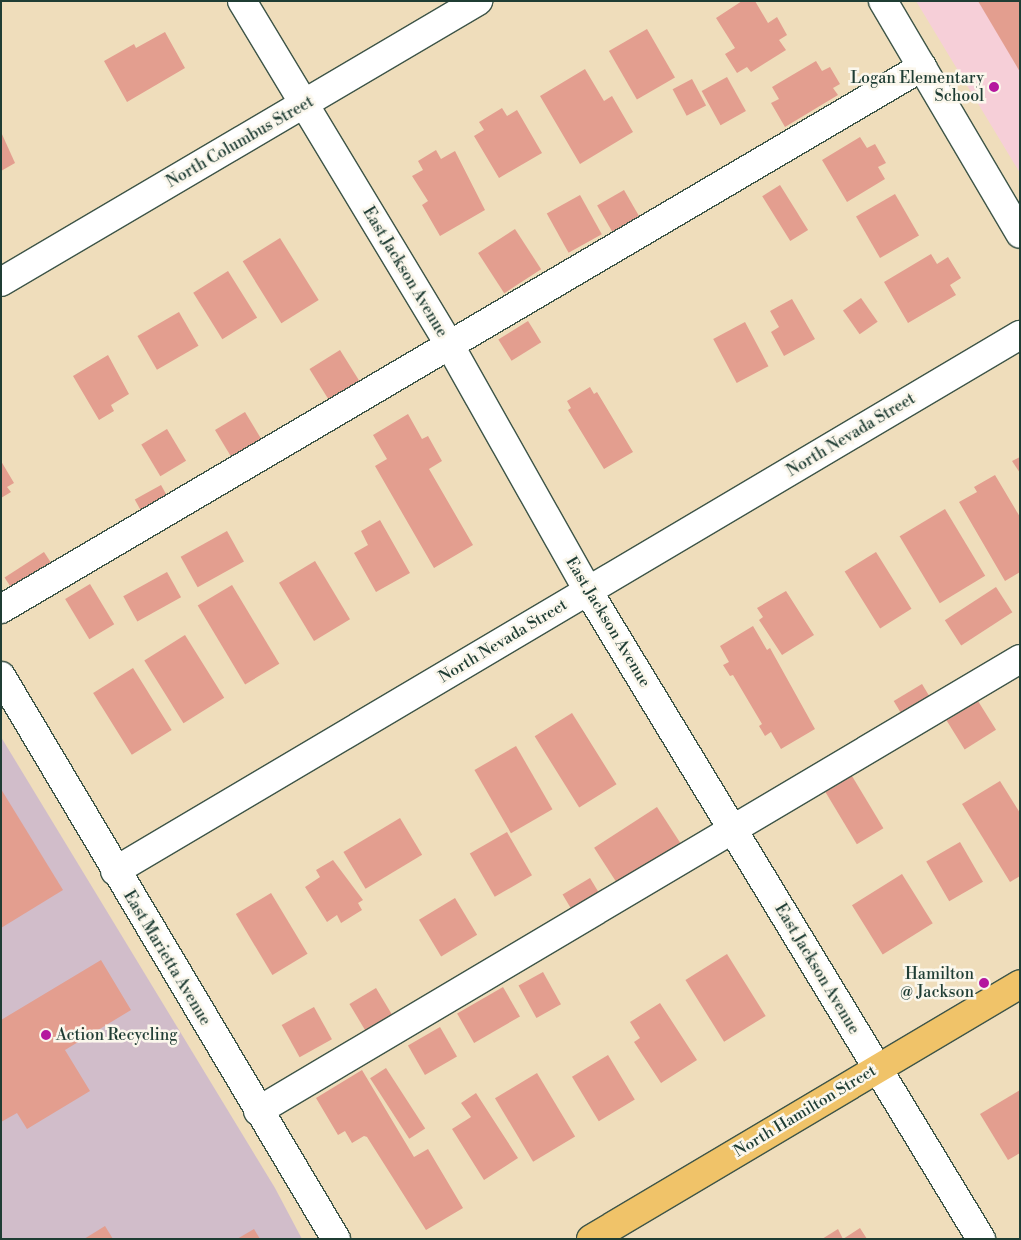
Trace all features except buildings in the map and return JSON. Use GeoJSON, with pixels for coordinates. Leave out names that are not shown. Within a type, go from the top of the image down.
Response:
{"type":"FeatureCollection","features":[{"type":"Feature","properties":{"kind":"main road","name":"North Hamilton Street"},"geometry":{"type":"LineString","coordinates":[[591,1239],[1020,984]]}},
{"type":"Feature","properties":{"kind":"street","name":"East Jackson Avenue"},"geometry":{"type":"LineString","coordinates":[[242,1],[449,344],[588,591],[981,1239]]}},
{"type":"Feature","properties":{"kind":"street","name":"North Columbus Street"},"geometry":{"type":"LineString","coordinates":[[1,282],[478,1]]}},
{"type":"Feature","properties":{"kind":"street"},"geometry":{"type":"LineString","coordinates":[[883,1],[1020,234]]}},
{"type":"Feature","properties":{"kind":"street"},"geometry":{"type":"LineString","coordinates":[[1,609],[922,67]]}},
{"type":"Feature","properties":{"kind":"street","name":"North Nevada Street"},"geometry":{"type":"LineString","coordinates":[[115,871],[1020,335]]}},
{"type":"Feature","properties":{"kind":"street"},"geometry":{"type":"LineString","coordinates":[[258,1110],[731,828],[1020,659]]}},
{"type":"Feature","properties":{"kind":"street","name":"East Marietta Avenue"},"geometry":{"type":"LineString","coordinates":[[1,676],[115,871],[336,1239]]}},
{"type":"Feature","properties":{"kind":"shaded area","name":"Logan Elementary School"},"geometry":{"type":"Polygon","coordinates":[[[916,1],[1020,1],[1020,173],[916,1]]]}},
{"type":"Feature","properties":{"kind":"shaded area"},"geometry":{"type":"Polygon","coordinates":[[[1,737],[275,1188],[302,1239],[1,1239],[1,737]]]}},
{"type":"Feature","properties":{"kind":"place","name":"Logan Elementary School"},"geometry":{"type":"Point","coordinates":[994,87]}},
{"type":"Feature","properties":{"kind":"place","name":"Hamilton @ Jackson"},"geometry":{"type":"Point","coordinates":[984,983]}},
{"type":"Feature","properties":{"kind":"place","name":"Action Recycling"},"geometry":{"type":"Point","coordinates":[46,1035]}}]}
